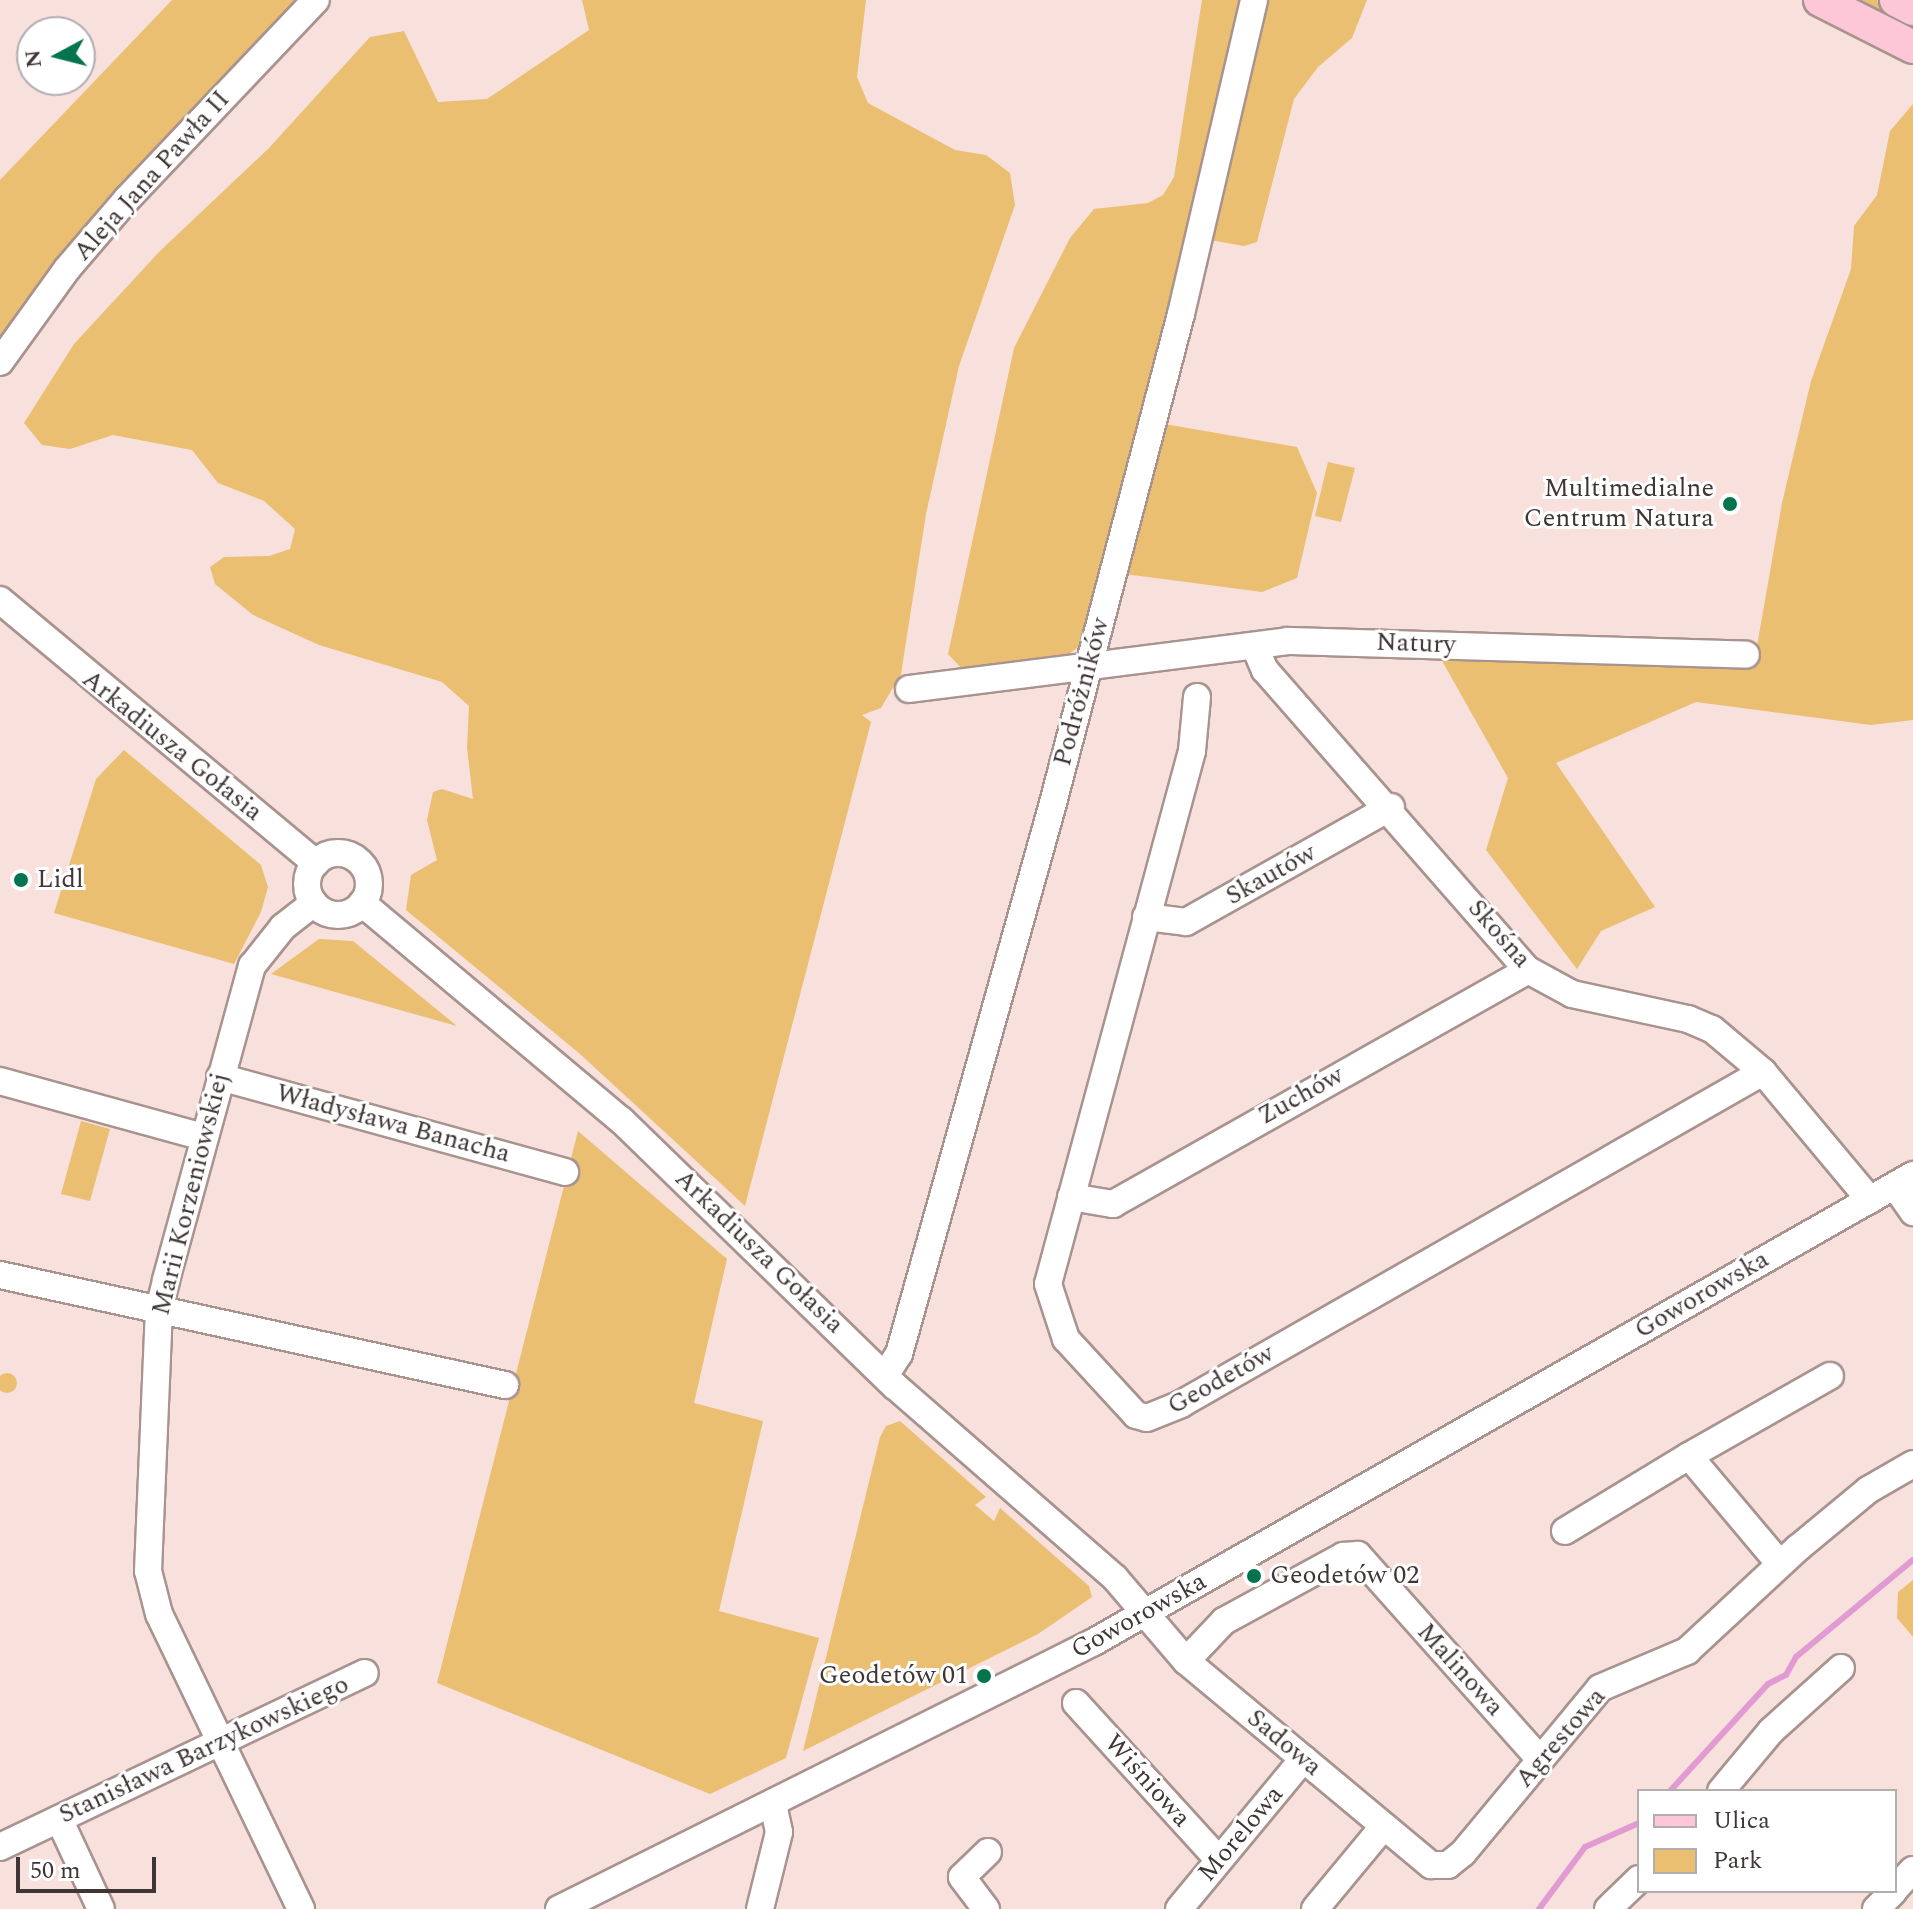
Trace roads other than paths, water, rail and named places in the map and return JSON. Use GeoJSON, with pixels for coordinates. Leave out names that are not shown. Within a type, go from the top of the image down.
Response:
{"type":"FeatureCollection","features":[{"type":"Feature","properties":{"kind":"main road"},"geometry":{"type":"LineString","coordinates":[[1823,0],[1913,47]]}},
{"type":"Feature","properties":{"kind":"main road"},"geometry":{"type":"LineString","coordinates":[[1896,0],[1913,9]]}},
{"type":"Feature","properties":{"kind":"street","name":"Aleja Jana Pawła II"},"geometry":{"type":"LineString","coordinates":[[0,362],[67,269],[127,199],[316,0]]}},
{"type":"Feature","properties":{"kind":"street","name":"Podróżników"},"geometry":{"type":"LineString","coordinates":[[885,1376],[899,1354],[1088,669],[1179,324],[1254,0]]}},
{"type":"Feature","properties":{"kind":"street","name":"Arkadiusza Gołasia"},"geometry":{"type":"LineString","coordinates":[[0,600],[28,628],[316,863]]}},
{"type":"Feature","properties":{"kind":"street","name":"Arkadiusza Gołasia"},"geometry":{"type":"LineString","coordinates":[[0,610],[28,628]]}},
{"type":"Feature","properties":{"kind":"street","name":"Natury"},"geometry":{"type":"LineString","coordinates":[[909,689],[1332,640],[1746,655]]}},
{"type":"Feature","properties":{"kind":"street","name":"Skośna"},"geometry":{"type":"LineString","coordinates":[[1255,647],[1265,670],[1391,807],[1528,970],[1572,994],[1700,1024],[1732,1043],[1763,1072],[1870,1200]]}},
{"type":"Feature","properties":{"kind":"street","name":"Geodetów"},"geometry":{"type":"LineString","coordinates":[[1197,697],[1198,726],[1048,1284],[1056,1319],[1066,1339],[1119,1399],[1147,1418],[1181,1404],[1763,1072]]}},
{"type":"Feature","properties":{"kind":"street","name":"Skautów"},"geometry":{"type":"LineString","coordinates":[[1146,917],[1186,922],[1391,807]]}},
{"type":"Feature","properties":{"kind":"street"},"geometry":{"type":"LineString","coordinates":[[340,853],[361,862],[369,881],[362,903],[335,915],[314,903],[307,881],[316,863],[340,853]]}},
{"type":"Feature","properties":{"kind":"street","name":"Marii Korzeniowskiej"},"geometry":{"type":"LineString","coordinates":[[301,1909],[150,1593],[159,1309],[220,1077],[260,950],[314,903]]}},
{"type":"Feature","properties":{"kind":"street","name":"Arkadiusza Gołasia"},"geometry":{"type":"LineString","coordinates":[[362,903],[621,1120],[885,1376],[1115,1578],[1143,1614]]}},
{"type":"Feature","properties":{"kind":"street","name":"Zuchów"},"geometry":{"type":"LineString","coordinates":[[1071,1197],[1113,1204],[1528,970]]}},
{"type":"Feature","properties":{"kind":"street","name":"Władysława Banacha"},"geometry":{"type":"LineString","coordinates":[[220,1077],[565,1172]]}},
{"type":"Feature","properties":{"kind":"street"},"geometry":{"type":"LineString","coordinates":[[0,1081],[204,1137]]}},
{"type":"Feature","properties":{"kind":"street"},"geometry":{"type":"LineString","coordinates":[[1904,1180],[1913,1212]]}},
{"type":"Feature","properties":{"kind":"street","name":"Goworowska"},"geometry":{"type":"LineString","coordinates":[[559,1909],[1143,1614],[1904,1180]]}},
{"type":"Feature","properties":{"kind":"street"},"geometry":{"type":"LineString","coordinates":[[0,1275],[505,1385]]}},
{"type":"Feature","properties":{"kind":"street"},"geometry":{"type":"LineString","coordinates":[[1565,1531],[1830,1376]]}},
{"type":"Feature","properties":{"kind":"street"},"geometry":{"type":"LineString","coordinates":[[1689,1456],[1780,1564]]}},
{"type":"Feature","properties":{"kind":"street","name":"Agrestowa"},"geometry":{"type":"LineString","coordinates":[[1431,1865],[1448,1865],[1463,1853],[1600,1688],[1687,1651],[1780,1564],[1868,1490],[1913,1464]]}},
{"type":"Feature","properties":{"kind":"street","name":"Malinowa"},"geometry":{"type":"LineString","coordinates":[[1186,1661],[1224,1621],[1343,1556],[1358,1555],[1540,1759]]}},
{"type":"Feature","properties":{"kind":"street","name":"Sadowa"},"geometry":{"type":"LineString","coordinates":[[1143,1614],[1186,1661],[1431,1865]]}},
{"type":"Feature","properties":{"kind":"street"},"geometry":{"type":"LineString","coordinates":[[1723,1789],[1771,1731],[1841,1668]]}},
{"type":"Feature","properties":{"kind":"street","name":"Stanisława Barzykowskiego"},"geometry":{"type":"LineString","coordinates":[[0,1847],[218,1740],[365,1673]]}},
{"type":"Feature","properties":{"kind":"street","name":"Wiśniowa"},"geometry":{"type":"LineString","coordinates":[[1076,1703],[1219,1860]]}},
{"type":"Feature","properties":{"kind":"street","name":"Morelowa"},"geometry":{"type":"LineString","coordinates":[[1179,1909],[1303,1759]]}},
{"type":"Feature","properties":{"kind":"street"},"geometry":{"type":"LineString","coordinates":[[760,1909],[779,1832],[773,1803]]}},
{"type":"Feature","properties":{"kind":"street"},"geometry":{"type":"LineString","coordinates":[[59,1819],[101,1909]]}},
{"type":"Feature","properties":{"kind":"street"},"geometry":{"type":"LineString","coordinates":[[1315,1909],[1383,1827]]}},
{"type":"Feature","properties":{"kind":"street"},"geometry":{"type":"LineString","coordinates":[[986,1909],[962,1877],[988,1852]]}},
{"type":"Feature","properties":{"kind":"street"},"geometry":{"type":"LineString","coordinates":[[1608,1909],[1637,1881]]}},
{"type":"Feature","properties":{"kind":"street"},"geometry":{"type":"LineString","coordinates":[[1876,1909],[1894,1893]]}},
{"type":"Feature","properties":{"kind":"waterway"},"geometry":{"type":"LineString","coordinates":[[1672,1789],[1768,1684],[1786,1675],[1796,1657],[1913,1560]]}},
{"type":"Feature","properties":{"kind":"waterway"},"geometry":{"type":"LineString","coordinates":[[1539,1909],[1585,1847],[1637,1824]]}},
{"type":"Feature","properties":{"kind":"place","name":"Multimedialne Centrum Natura"},"geometry":{"type":"Point","coordinates":[1730,504]}},
{"type":"Feature","properties":{"kind":"place","name":"Lidl"},"geometry":{"type":"Point","coordinates":[21,880]}},
{"type":"Feature","properties":{"kind":"place","name":"Geodetów 02"},"geometry":{"type":"Point","coordinates":[1254,1576]}},
{"type":"Feature","properties":{"kind":"place","name":"Geodetów 01"},"geometry":{"type":"Point","coordinates":[984,1676]}}]}
